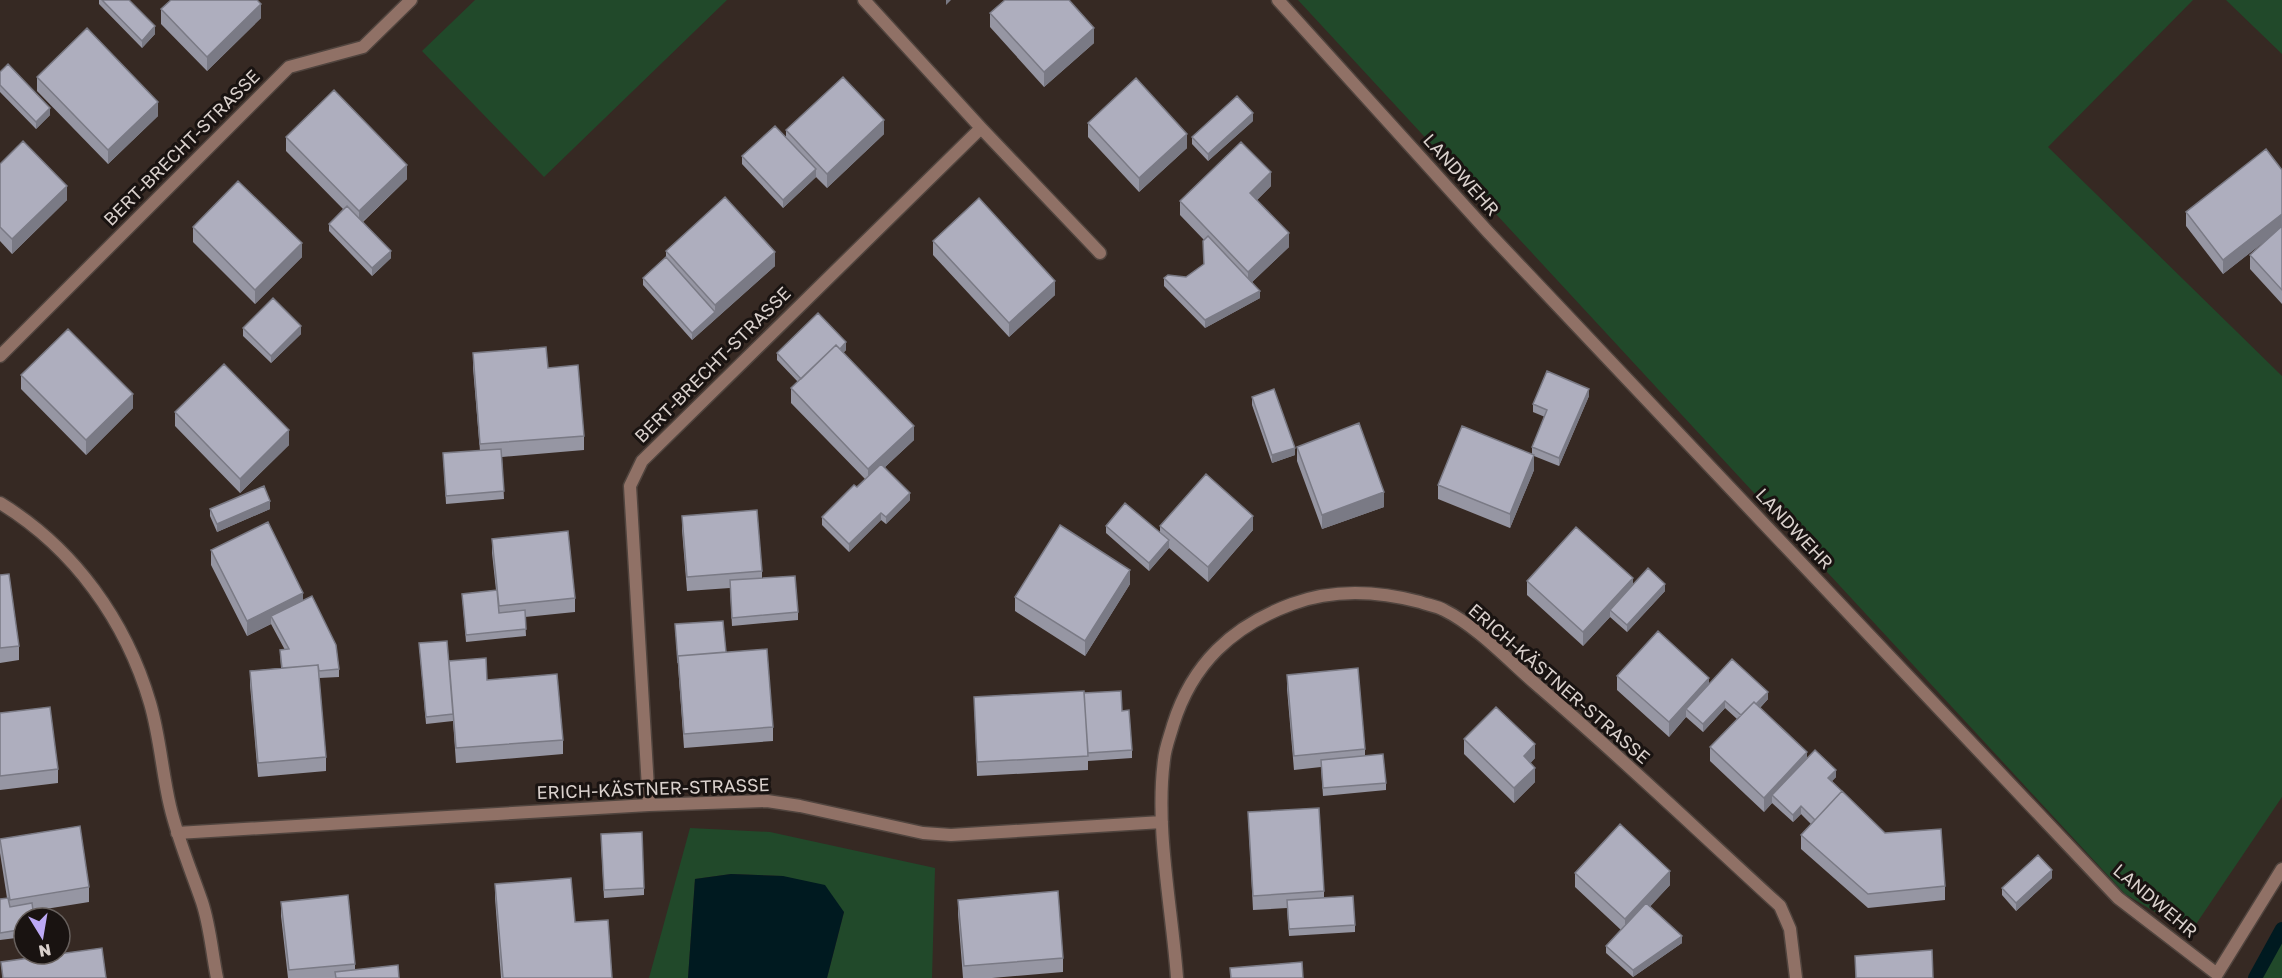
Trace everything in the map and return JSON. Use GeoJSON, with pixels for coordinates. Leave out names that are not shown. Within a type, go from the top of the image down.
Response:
{"type":"FeatureCollection","features":[{"type":"Feature","properties":{"kind":"street","name":"BERT-BRECHT-STRASSE"},"geometry":{"type":"LineString","coordinates":[[0,357],[289,67],[363,46],[411,0]]}},
{"type":"Feature","properties":{"kind":"street"},"geometry":{"type":"LineString","coordinates":[[864,0],[1100,253]]}},
{"type":"Feature","properties":{"kind":"street","name":"LANDWEHR"},"geometry":{"type":"LineString","coordinates":[[1278,0],[1488,232],[2118,898],[2217,974],[2282,869]]}},
{"type":"Feature","properties":{"kind":"street","name":"BERT-BRECHT-STRASSE"},"geometry":{"type":"LineString","coordinates":[[649,805],[630,486],[638,469],[642,461],[700,402],[981,128]]}},
{"type":"Feature","properties":{"kind":"street"},"geometry":{"type":"LineString","coordinates":[[0,503],[58,547],[83,575],[122,633],[135,660],[150,705],[177,833],[187,866],[202,902],[216,978]]}},
{"type":"Feature","properties":{"kind":"street","name":"ERICH-KÄSTNER-STRASSE"},"geometry":{"type":"LineString","coordinates":[[1177,978],[1162,822],[1164,757],[1180,705],[1195,677],[1218,646],[1240,628],[1270,612],[1307,598],[1350,593],[1381,594],[1443,609],[1466,624],[1558,703],[1780,906],[1790,928],[1796,978]]}},
{"type":"Feature","properties":{"kind":"street","name":"ERICH-KÄSTNER-STRASSE"},"geometry":{"type":"LineString","coordinates":[[177,833],[649,805],[767,801],[923,833],[951,835],[1162,822]]}},
{"type":"Feature","properties":{"kind":"green space"},"geometry":{"type":"Polygon","coordinates":[[[475,0],[727,0],[544,177],[422,51],[475,0]]]}},
{"type":"Feature","properties":{"kind":"green space"},"geometry":{"type":"Polygon","coordinates":[[[1298,0],[2193,0],[2048,147],[2282,376],[2282,797],[2190,933],[2125,894],[1298,0]]]}},
{"type":"Feature","properties":{"kind":"green space"},"geometry":{"type":"Polygon","coordinates":[[[2226,0],[2282,0],[2282,54],[2226,0]]]}},
{"type":"Feature","properties":{"kind":"green space"},"geometry":{"type":"Polygon","coordinates":[[[690,828],[770,832],[935,868],[932,978],[827,978],[844,912],[783,876],[731,874],[695,879],[688,978],[649,978],[690,828]]]}},
{"type":"Feature","properties":{"kind":"green space"},"geometry":{"type":"Polygon","coordinates":[[[2282,941],[2282,978],[2261,978],[2282,941]]]}},
{"type":"Feature","properties":{"kind":"water"},"geometry":{"type":"Polygon","coordinates":[[[731,874],[783,876],[825,885],[844,912],[827,978],[688,978],[695,879],[731,874]]]}},
{"type":"Feature","properties":{"kind":"building"},"geometry":{"type":"Polygon","coordinates":[[[102,0],[129,0],[155,26],[142,41],[102,0]]]}},
{"type":"Feature","properties":{"kind":"building"},"geometry":{"type":"Polygon","coordinates":[[[171,0],[257,0],[261,4],[207,57],[161,9],[171,0]]]}},
{"type":"Feature","properties":{"kind":"building"},"geometry":{"type":"Polygon","coordinates":[[[1005,0],[1069,0],[1094,28],[1044,72],[990,13],[1005,0]]]}},
{"type":"Feature","properties":{"kind":"building"},"geometry":{"type":"Polygon","coordinates":[[[87,28],[158,102],[108,150],[37,77],[87,28]]]}},
{"type":"Feature","properties":{"kind":"building"},"geometry":{"type":"Polygon","coordinates":[[[8,64],[50,108],[36,122],[0,85],[0,72],[8,64]]]}},
{"type":"Feature","properties":{"kind":"building"},"geometry":{"type":"Polygon","coordinates":[[[843,77],[884,120],[827,174],[786,130],[843,77]]]}},
{"type":"Feature","properties":{"kind":"building"},"geometry":{"type":"Polygon","coordinates":[[[1136,78],[1187,134],[1139,178],[1088,123],[1136,78]]]}},
{"type":"Feature","properties":{"kind":"building"},"geometry":{"type":"Polygon","coordinates":[[[334,90],[407,165],[359,211],[286,137],[334,90]]]}},
{"type":"Feature","properties":{"kind":"building"},"geometry":{"type":"Polygon","coordinates":[[[1237,96],[1253,113],[1208,154],[1192,137],[1237,96]]]}},
{"type":"Feature","properties":{"kind":"building"},"geometry":{"type":"Polygon","coordinates":[[[775,126],[816,169],[783,200],[742,156],[775,126]]]}},
{"type":"Feature","properties":{"kind":"building"},"geometry":{"type":"Polygon","coordinates":[[[23,141],[67,186],[12,239],[0,227],[0,164],[23,141]]]}},
{"type":"Feature","properties":{"kind":"building"},"geometry":{"type":"Polygon","coordinates":[[[1241,142],[1271,172],[1250,193],[1289,233],[1248,272],[1180,201],[1241,142]]]}},
{"type":"Feature","properties":{"kind":"building"},"geometry":{"type":"Polygon","coordinates":[[[2266,149],[2282,170],[2282,214],[2223,260],[2186,212],[2266,149]]]}},
{"type":"Feature","properties":{"kind":"building"},"geometry":{"type":"Polygon","coordinates":[[[238,181],[302,243],[255,290],[193,227],[238,181]]]}},
{"type":"Feature","properties":{"kind":"building"},"geometry":{"type":"Polygon","coordinates":[[[725,197],[775,252],[715,305],[666,251],[725,197]]]}},
{"type":"Feature","properties":{"kind":"building"},"geometry":{"type":"Polygon","coordinates":[[[979,198],[1055,281],[1009,323],[933,241],[979,198]]]}},
{"type":"Feature","properties":{"kind":"building"},"geometry":{"type":"Polygon","coordinates":[[[347,206],[391,251],[372,268],[329,224],[347,206]]]}},
{"type":"Feature","properties":{"kind":"building"},"geometry":{"type":"Polygon","coordinates":[[[2282,226],[2282,290],[2250,255],[2282,226]]]}},
{"type":"Feature","properties":{"kind":"building"},"geometry":{"type":"Polygon","coordinates":[[[1208,236],[1260,291],[1205,320],[1164,278],[1168,275],[1186,277],[1204,264],[1203,241],[1208,236]]]}},
{"type":"Feature","properties":{"kind":"building"},"geometry":{"type":"Polygon","coordinates":[[[666,257],[715,312],[692,333],[643,278],[666,257]]]}},
{"type":"Feature","properties":{"kind":"building"},"geometry":{"type":"Polygon","coordinates":[[[273,298],[301,326],[271,356],[243,328],[273,298]]]}},
{"type":"Feature","properties":{"kind":"building"},"geometry":{"type":"Polygon","coordinates":[[[818,313],[846,342],[840,349],[836,345],[801,379],[777,353],[818,313]]]}},
{"type":"Feature","properties":{"kind":"building"},"geometry":{"type":"Polygon","coordinates":[[[68,329],[133,394],[86,440],[21,375],[68,329]]]}},
{"type":"Feature","properties":{"kind":"building"},"geometry":{"type":"Polygon","coordinates":[[[836,345],[914,426],[868,469],[791,388],[836,345]]]}},
{"type":"Feature","properties":{"kind":"building"},"geometry":{"type":"Polygon","coordinates":[[[546,347],[548,368],[578,365],[584,436],[480,444],[473,353],[546,347]]]}},
{"type":"Feature","properties":{"kind":"building"},"geometry":{"type":"Polygon","coordinates":[[[224,364],[289,430],[240,479],[175,412],[224,364]]]}},
{"type":"Feature","properties":{"kind":"building"},"geometry":{"type":"Polygon","coordinates":[[[1547,371],[1589,389],[1559,458],[1532,447],[1547,410],[1533,404],[1547,371]]]}},
{"type":"Feature","properties":{"kind":"building"},"geometry":{"type":"Polygon","coordinates":[[[1274,389],[1295,448],[1272,455],[1252,397],[1274,389]]]}},
{"type":"Feature","properties":{"kind":"building"},"geometry":{"type":"Polygon","coordinates":[[[1359,423],[1384,492],[1322,515],[1297,447],[1359,423]]]}},
{"type":"Feature","properties":{"kind":"building"},"geometry":{"type":"Polygon","coordinates":[[[1462,426],[1534,455],[1510,514],[1438,485],[1462,426]]]}},
{"type":"Feature","properties":{"kind":"building"},"geometry":{"type":"Polygon","coordinates":[[[501,449],[504,491],[446,496],[443,453],[501,449]]]}},
{"type":"Feature","properties":{"kind":"building"},"geometry":{"type":"Polygon","coordinates":[[[881,464],[910,493],[886,517],[881,513],[849,544],[822,517],[854,485],[857,487],[881,464]]]}},
{"type":"Feature","properties":{"kind":"building"},"geometry":{"type":"Polygon","coordinates":[[[1206,474],[1253,516],[1208,567],[1160,526],[1206,474]]]}},
{"type":"Feature","properties":{"kind":"building"},"geometry":{"type":"Polygon","coordinates":[[[264,486],[270,501],[217,524],[210,509],[264,486]]]}},
{"type":"Feature","properties":{"kind":"building"},"geometry":{"type":"Polygon","coordinates":[[[1125,503],[1169,540],[1149,563],[1106,526],[1125,503]]]}},
{"type":"Feature","properties":{"kind":"building"},"geometry":{"type":"Polygon","coordinates":[[[757,510],[762,571],[687,577],[682,516],[757,510]]]}},
{"type":"Feature","properties":{"kind":"building"},"geometry":{"type":"Polygon","coordinates":[[[268,522],[303,593],[247,621],[211,550],[268,522]]]}},
{"type":"Feature","properties":{"kind":"building"},"geometry":{"type":"Polygon","coordinates":[[[1060,525],[1130,570],[1085,641],[1015,597],[1060,525]]]}},
{"type":"Feature","properties":{"kind":"building"},"geometry":{"type":"Polygon","coordinates":[[[1576,527],[1633,578],[1583,632],[1527,581],[1576,527]]]}},
{"type":"Feature","properties":{"kind":"building"},"geometry":{"type":"Polygon","coordinates":[[[568,531],[575,598],[499,606],[492,539],[568,531]]]}},
{"type":"Feature","properties":{"kind":"building"},"geometry":{"type":"Polygon","coordinates":[[[1648,568],[1665,584],[1627,625],[1610,610],[1648,568]]]}},
{"type":"Feature","properties":{"kind":"building"},"geometry":{"type":"Polygon","coordinates":[[[9,574],[19,646],[0,648],[0,575],[9,574]]]}},
{"type":"Feature","properties":{"kind":"building"},"geometry":{"type":"Polygon","coordinates":[[[795,576],[798,612],[732,618],[730,580],[795,576]]]}},
{"type":"Feature","properties":{"kind":"building"},"geometry":{"type":"Polygon","coordinates":[[[497,590],[499,613],[525,610],[526,629],[466,635],[462,594],[497,590]]]}},
{"type":"Feature","properties":{"kind":"building"},"geometry":{"type":"Polygon","coordinates":[[[312,596],[336,645],[339,669],[319,671],[318,665],[282,668],[280,650],[289,649],[271,616],[312,596]]]}},
{"type":"Feature","properties":{"kind":"building"},"geometry":{"type":"Polygon","coordinates":[[[723,621],[726,652],[678,656],[678,663],[675,624],[723,621]]]}},
{"type":"Feature","properties":{"kind":"building"},"geometry":{"type":"Polygon","coordinates":[[[1658,631],[1709,678],[1669,722],[1617,676],[1658,631]]]}},
{"type":"Feature","properties":{"kind":"building"},"geometry":{"type":"Polygon","coordinates":[[[447,641],[453,714],[426,717],[419,643],[447,641]]]}},
{"type":"Feature","properties":{"kind":"building"},"geometry":{"type":"Polygon","coordinates":[[[767,649],[773,727],[684,734],[678,656],[767,649]]]}},
{"type":"Feature","properties":{"kind":"building"},"geometry":{"type":"Polygon","coordinates":[[[486,658],[487,680],[557,674],[563,740],[456,748],[449,661],[486,658]]]}},
{"type":"Feature","properties":{"kind":"building"},"geometry":{"type":"Polygon","coordinates":[[[1732,659],[1768,692],[1741,715],[1725,701],[1703,724],[1686,709],[1732,659]]]}},
{"type":"Feature","properties":{"kind":"building"},"geometry":{"type":"Polygon","coordinates":[[[318,665],[326,757],[258,763],[250,671],[318,665]]]}},
{"type":"Feature","properties":{"kind":"building"},"geometry":{"type":"Polygon","coordinates":[[[1358,668],[1365,749],[1294,756],[1287,675],[1358,668]]]}},
{"type":"Feature","properties":{"kind":"building"},"geometry":{"type":"Polygon","coordinates":[[[1084,691],[1088,756],[977,762],[974,697],[1084,691]]]}},
{"type":"Feature","properties":{"kind":"building"},"geometry":{"type":"Polygon","coordinates":[[[1121,691],[1122,711],[1129,710],[1132,750],[1088,753],[1084,693],[1121,691]]]}},
{"type":"Feature","properties":{"kind":"building"},"geometry":{"type":"Polygon","coordinates":[[[1754,702],[1807,752],[1764,798],[1710,747],[1754,702]]]}},
{"type":"Feature","properties":{"kind":"building"},"geometry":{"type":"Polygon","coordinates":[[[50,707],[58,769],[0,776],[0,713],[50,707]]]}},
{"type":"Feature","properties":{"kind":"building"},"geometry":{"type":"Polygon","coordinates":[[[1496,707],[1535,744],[1524,756],[1535,768],[1514,788],[1464,739],[1496,707]]]}},
{"type":"Feature","properties":{"kind":"building"},"geometry":{"type":"Polygon","coordinates":[[[1815,750],[1836,770],[1828,778],[1842,791],[1815,820],[1801,806],[1793,815],[1772,795],[1815,750]]]}},
{"type":"Feature","properties":{"kind":"building"},"geometry":{"type":"Polygon","coordinates":[[[1383,754],[1386,783],[1323,788],[1321,760],[1383,754]]]}},
{"type":"Feature","properties":{"kind":"building"},"geometry":{"type":"Polygon","coordinates":[[[1842,791],[1885,833],[1941,829],[1945,886],[1868,894],[1801,835],[1842,791]]]}},
{"type":"Feature","properties":{"kind":"building"},"geometry":{"type":"Polygon","coordinates":[[[1319,808],[1324,891],[1253,896],[1248,812],[1319,808]]]}},
{"type":"Feature","properties":{"kind":"building"},"geometry":{"type":"Polygon","coordinates":[[[1620,824],[1670,871],[1625,919],[1575,873],[1620,824]]]}},
{"type":"Feature","properties":{"kind":"building"},"geometry":{"type":"Polygon","coordinates":[[[80,826],[89,887],[10,900],[0,839],[80,826]]]}},
{"type":"Feature","properties":{"kind":"building"},"geometry":{"type":"Polygon","coordinates":[[[642,832],[644,888],[604,890],[601,834],[642,832]]]}},
{"type":"Feature","properties":{"kind":"building"},"geometry":{"type":"Polygon","coordinates":[[[2038,855],[2052,870],[2016,903],[2002,888],[2038,855]]]}},
{"type":"Feature","properties":{"kind":"building"},"geometry":{"type":"Polygon","coordinates":[[[571,878],[575,922],[608,920],[612,978],[503,978],[495,884],[571,878]]]}},
{"type":"Feature","properties":{"kind":"building"},"geometry":{"type":"Polygon","coordinates":[[[1058,891],[1063,958],[964,966],[958,900],[1058,891]]]}},
{"type":"Feature","properties":{"kind":"building"},"geometry":{"type":"Polygon","coordinates":[[[348,895],[355,964],[289,970],[281,902],[348,895]]]}},
{"type":"Feature","properties":{"kind":"building"},"geometry":{"type":"Polygon","coordinates":[[[1353,896],[1355,925],[1289,929],[1287,900],[1353,896]]]}},
{"type":"Feature","properties":{"kind":"building"},"geometry":{"type":"Polygon","coordinates":[[[8,898],[10,907],[12,907],[12,931],[0,933],[0,899],[8,898]]]}},
{"type":"Feature","properties":{"kind":"building"},"geometry":{"type":"Polygon","coordinates":[[[32,903],[32,906],[16,906],[32,903]]]}},
{"type":"Feature","properties":{"kind":"building"},"geometry":{"type":"Polygon","coordinates":[[[1646,903],[1682,936],[1633,970],[1606,946],[1646,903]]]}},
{"type":"Feature","properties":{"kind":"building"},"geometry":{"type":"Polygon","coordinates":[[[102,948],[106,978],[3,978],[1,962],[12,960],[12,966],[72,966],[72,952],[102,948]]]}},
{"type":"Feature","properties":{"kind":"building"},"geometry":{"type":"Polygon","coordinates":[[[1932,950],[1933,978],[1856,978],[1855,956],[1932,950]]]}},
{"type":"Feature","properties":{"kind":"building"},"geometry":{"type":"Polygon","coordinates":[[[1302,962],[1303,978],[1231,978],[1230,968],[1302,962]]]}},
{"type":"Feature","properties":{"kind":"building"},"geometry":{"type":"Polygon","coordinates":[[[398,965],[399,978],[336,978],[335,972],[398,965]]]}},
{"type":"Feature","properties":{"kind":"waterway"},"geometry":{"type":"LineString","coordinates":[[2255,978],[2282,929]]}}]}
